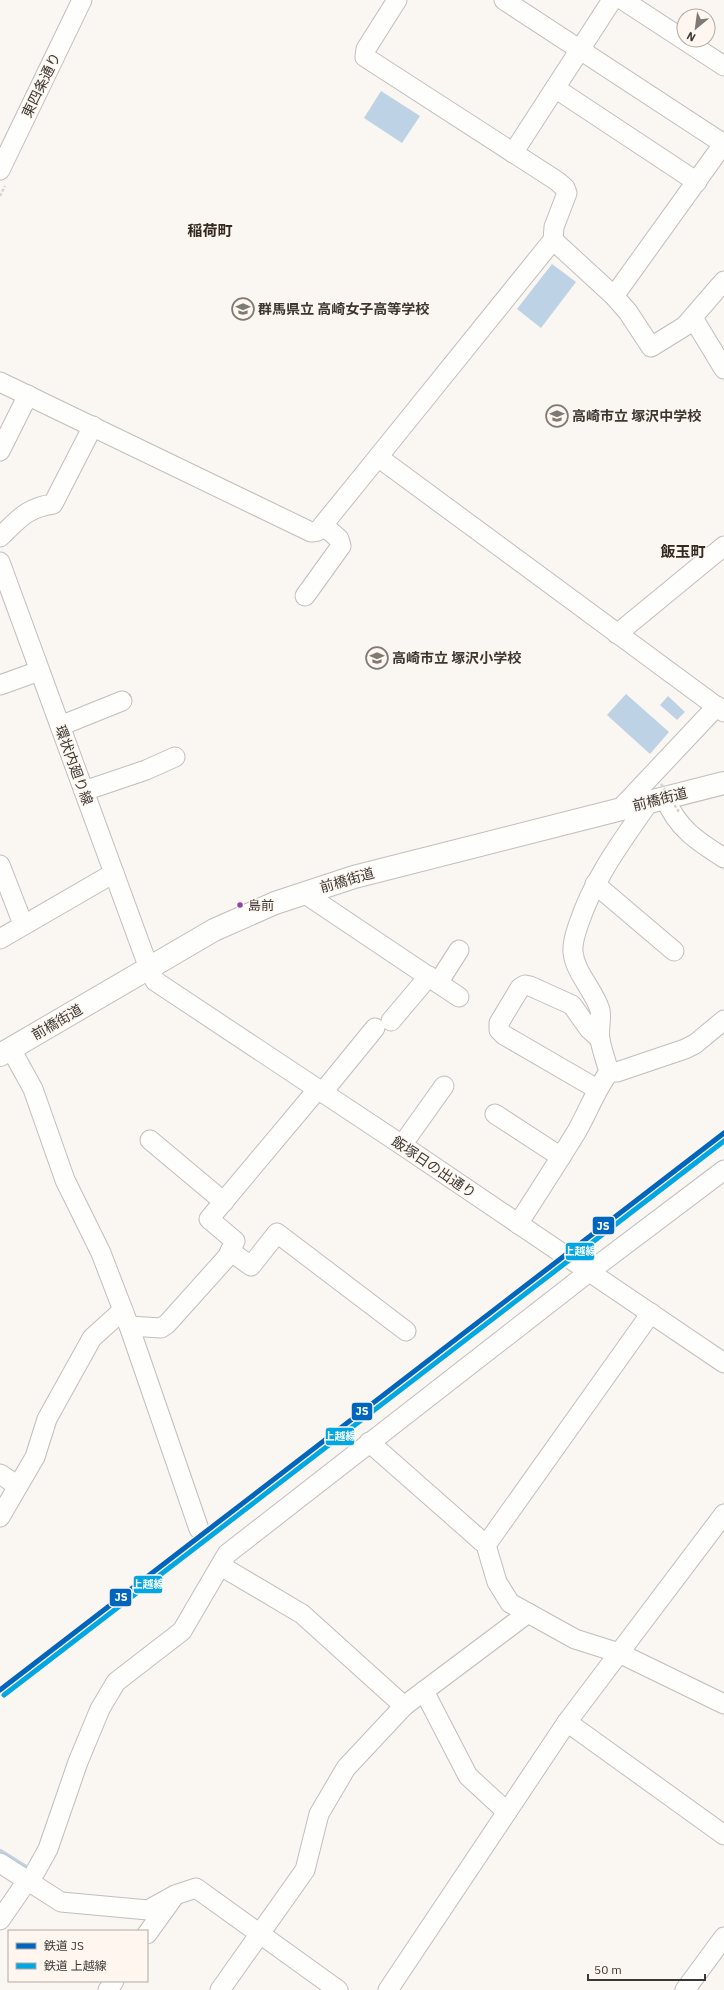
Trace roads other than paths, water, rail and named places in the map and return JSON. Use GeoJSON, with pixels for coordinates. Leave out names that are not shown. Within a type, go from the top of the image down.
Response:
{"type":"FeatureCollection","features":[{"type":"Feature","properties":{"kind":"main road","name":"前橋街道"},"geometry":{"type":"LineString","coordinates":[[6,1052],[229,923],[304,893],[348,879],[724,783]]}},
{"type":"Feature","properties":{"kind":"street","name":"東四条通り"},"geometry":{"type":"LineString","coordinates":[[0,170],[82,0]]}},
{"type":"Feature","properties":{"kind":"street"},"geometry":{"type":"LineString","coordinates":[[0,382],[311,532],[318,530],[553,240],[554,227],[566,198],[565,188],[557,181],[365,56],[366,49],[397,0]]}},
{"type":"Feature","properties":{"kind":"street"},"geometry":{"type":"LineString","coordinates":[[504,0],[724,143],[614,296]]}},
{"type":"Feature","properties":{"kind":"street"},"geometry":{"type":"LineString","coordinates":[[513,153],[612,0]]}},
{"type":"Feature","properties":{"kind":"street"},"geometry":{"type":"LineString","coordinates":[[623,0],[724,66]]}},
{"type":"Feature","properties":{"kind":"street"},"geometry":{"type":"LineString","coordinates":[[556,88],[697,182]]}},
{"type":"Feature","properties":{"kind":"street"},"geometry":{"type":"LineString","coordinates":[[553,240],[614,296],[628,312],[651,347],[670,336],[693,318],[724,281]]}},
{"type":"Feature","properties":{"kind":"street"},"geometry":{"type":"LineString","coordinates":[[693,318],[724,369]]}},
{"type":"Feature","properties":{"kind":"street"},"geometry":{"type":"LineString","coordinates":[[0,451],[28,395]]}},
{"type":"Feature","properties":{"kind":"street"},"geometry":{"type":"LineString","coordinates":[[0,537],[28,512],[36,507],[53,504],[92,426]]}},
{"type":"Feature","properties":{"kind":"street"},"geometry":{"type":"LineString","coordinates":[[378,457],[616,634],[721,707],[620,809]]}},
{"type":"Feature","properties":{"kind":"street"},"geometry":{"type":"LineString","coordinates":[[304,596],[341,546],[339,539],[323,525]]}},
{"type":"Feature","properties":{"kind":"street"},"geometry":{"type":"LineString","coordinates":[[616,634],[724,546]]}},
{"type":"Feature","properties":{"kind":"street","name":"環状内廻り線"},"geometry":{"type":"LineString","coordinates":[[0,562],[150,968]]}},
{"type":"Feature","properties":{"kind":"street"},"geometry":{"type":"LineString","coordinates":[[0,685],[39,671]]}},
{"type":"Feature","properties":{"kind":"street"},"geometry":{"type":"LineString","coordinates":[[60,726],[122,701]]}},
{"type":"Feature","properties":{"kind":"street"},"geometry":{"type":"LineString","coordinates":[[84,791],[146,770],[175,757]]}},
{"type":"Feature","properties":{"kind":"street"},"geometry":{"type":"LineString","coordinates":[[609,1072],[600,1039],[600,1011],[596,999],[576,964],[573,953],[574,938],[595,884],[618,846],[663,799],[671,814],[694,839],[724,858]]}},
{"type":"Feature","properties":{"kind":"street"},"geometry":{"type":"LineString","coordinates":[[0,865],[23,924]]}},
{"type":"Feature","properties":{"kind":"street"},"geometry":{"type":"LineString","coordinates":[[0,939],[23,924],[114,873]]}},
{"type":"Feature","properties":{"kind":"street"},"geometry":{"type":"LineString","coordinates":[[595,884],[674,951]]}},
{"type":"Feature","properties":{"kind":"street"},"geometry":{"type":"LineString","coordinates":[[304,893],[459,997]]}},
{"type":"Feature","properties":{"kind":"street"},"geometry":{"type":"LineString","coordinates":[[0,1517],[35,1457],[47,1419],[92,1338],[126,1318],[161,1328],[167,1324],[228,1256],[235,1241],[209,1219],[320,1092],[383,1024],[434,979],[459,950]]}},
{"type":"Feature","properties":{"kind":"street","name":"飯塚日の出通り"},"geometry":{"type":"LineString","coordinates":[[150,968],[155,981],[320,1092],[402,1145],[724,1363]]}},
{"type":"Feature","properties":{"kind":"street"},"geometry":{"type":"LineString","coordinates":[[597,1089],[504,1035],[499,1030],[499,1023],[520,988],[525,985],[572,1005],[589,1028],[600,1039]]}},
{"type":"Feature","properties":{"kind":"street"},"geometry":{"type":"LineString","coordinates":[[609,1072],[617,1072],[685,1049],[695,1044],[724,1020]]}},
{"type":"Feature","properties":{"kind":"street"},"geometry":{"type":"LineString","coordinates":[[6,1052],[33,1089],[65,1180],[101,1253],[126,1318],[199,1529]]}},
{"type":"Feature","properties":{"kind":"street"},"geometry":{"type":"LineString","coordinates":[[518,1224],[561,1157],[581,1123],[597,1089],[609,1072]]}},
{"type":"Feature","properties":{"kind":"street"},"geometry":{"type":"LineString","coordinates":[[402,1145],[444,1086]]}},
{"type":"Feature","properties":{"kind":"street"},"geometry":{"type":"LineString","coordinates":[[495,1114],[561,1157]]}},
{"type":"Feature","properties":{"kind":"street"},"geometry":{"type":"LineString","coordinates":[[150,1140],[224,1202]]}},
{"type":"Feature","properties":{"kind":"street"},"geometry":{"type":"LineString","coordinates":[[0,1920],[27,1881],[33,1876],[48,1849],[78,1762],[100,1710],[116,1682],[182,1631],[227,1554],[589,1272],[724,1170]]}},
{"type":"Feature","properties":{"kind":"street"},"geometry":{"type":"LineString","coordinates":[[230,1251],[251,1266],[276,1233],[406,1331]]}},
{"type":"Feature","properties":{"kind":"street"},"geometry":{"type":"LineString","coordinates":[[486,1545],[651,1313]]}},
{"type":"Feature","properties":{"kind":"street"},"geometry":{"type":"LineString","coordinates":[[369,1442],[486,1545],[497,1582],[510,1603],[575,1639],[619,1652],[724,1704]]}},
{"type":"Feature","properties":{"kind":"street"},"geometry":{"type":"LineString","coordinates":[[0,1474],[18,1486]]}},
{"type":"Feature","properties":{"kind":"street"},"geometry":{"type":"LineString","coordinates":[[388,1990],[568,1722],[619,1652],[724,1514]]}},
{"type":"Feature","properties":{"kind":"street"},"geometry":{"type":"LineString","coordinates":[[221,1566],[302,1614],[404,1706]]}},
{"type":"Feature","properties":{"kind":"street"},"geometry":{"type":"LineString","coordinates":[[220,1990],[305,1870],[319,1814],[346,1768],[404,1706],[528,1613]]}},
{"type":"Feature","properties":{"kind":"street"},"geometry":{"type":"LineString","coordinates":[[424,1691],[468,1776],[508,1812]]}},
{"type":"Feature","properties":{"kind":"street"},"geometry":{"type":"LineString","coordinates":[[568,1722],[724,1836]]}},
{"type":"Feature","properties":{"kind":"street"},"geometry":{"type":"LineString","coordinates":[[0,1863],[61,1902],[148,1910],[175,1895],[196,1888],[338,1990]]}},
{"type":"Feature","properties":{"kind":"street"},"geometry":{"type":"LineString","coordinates":[[148,1933],[175,1895]]}},
{"type":"Feature","properties":{"kind":"street"},"geometry":{"type":"LineString","coordinates":[[685,1990],[724,1936]]}},
{"type":"Feature","properties":{"kind":"water"},"geometry":{"type":"Polygon","coordinates":[[[381,91],[420,116],[402,143],[364,118],[381,91]]]}},
{"type":"Feature","properties":{"kind":"water"},"geometry":{"type":"Polygon","coordinates":[[[552,264],[576,282],[541,328],[517,309],[552,264]]]}},
{"type":"Feature","properties":{"kind":"water"},"geometry":{"type":"Polygon","coordinates":[[[626,694],[669,732],[650,754],[607,715],[626,694]]]}},
{"type":"Feature","properties":{"kind":"water"},"geometry":{"type":"Polygon","coordinates":[[[668,696],[685,712],[677,720],[660,705],[668,696]]]}},
{"type":"Feature","properties":{"kind":"waterway"},"geometry":{"type":"LineString","coordinates":[[0,1851],[32,1871]]}},
{"type":"Feature","properties":{"kind":"rail line","name":"JS"},"geometry":{"type":"LineString","coordinates":[[0,1690],[724,1133]]}},
{"type":"Feature","properties":{"kind":"rail line","name":"上越線"},"geometry":{"type":"LineString","coordinates":[[4,1695],[724,1141]]}},
{"type":"Feature","properties":{"kind":"place","name":"群馬県立 高崎女子高等学校"},"geometry":{"type":"Point","coordinates":[243,309]}},
{"type":"Feature","properties":{"kind":"place","name":"高崎市立 塚沢中学校"},"geometry":{"type":"Point","coordinates":[557,416]}},
{"type":"Feature","properties":{"kind":"place","name":"高崎市立 塚沢小学校"},"geometry":{"type":"Point","coordinates":[377,658]}},
{"type":"Feature","properties":{"kind":"place","name":"島前"},"geometry":{"type":"Point","coordinates":[240,905]}},
{"type":"Feature","properties":{"kind":"district","name":"稲荷町"},"geometry":{"type":"Point","coordinates":[210,230]}},
{"type":"Feature","properties":{"kind":"district","name":"飯玉町"},"geometry":{"type":"Point","coordinates":[683,551]}}]}
